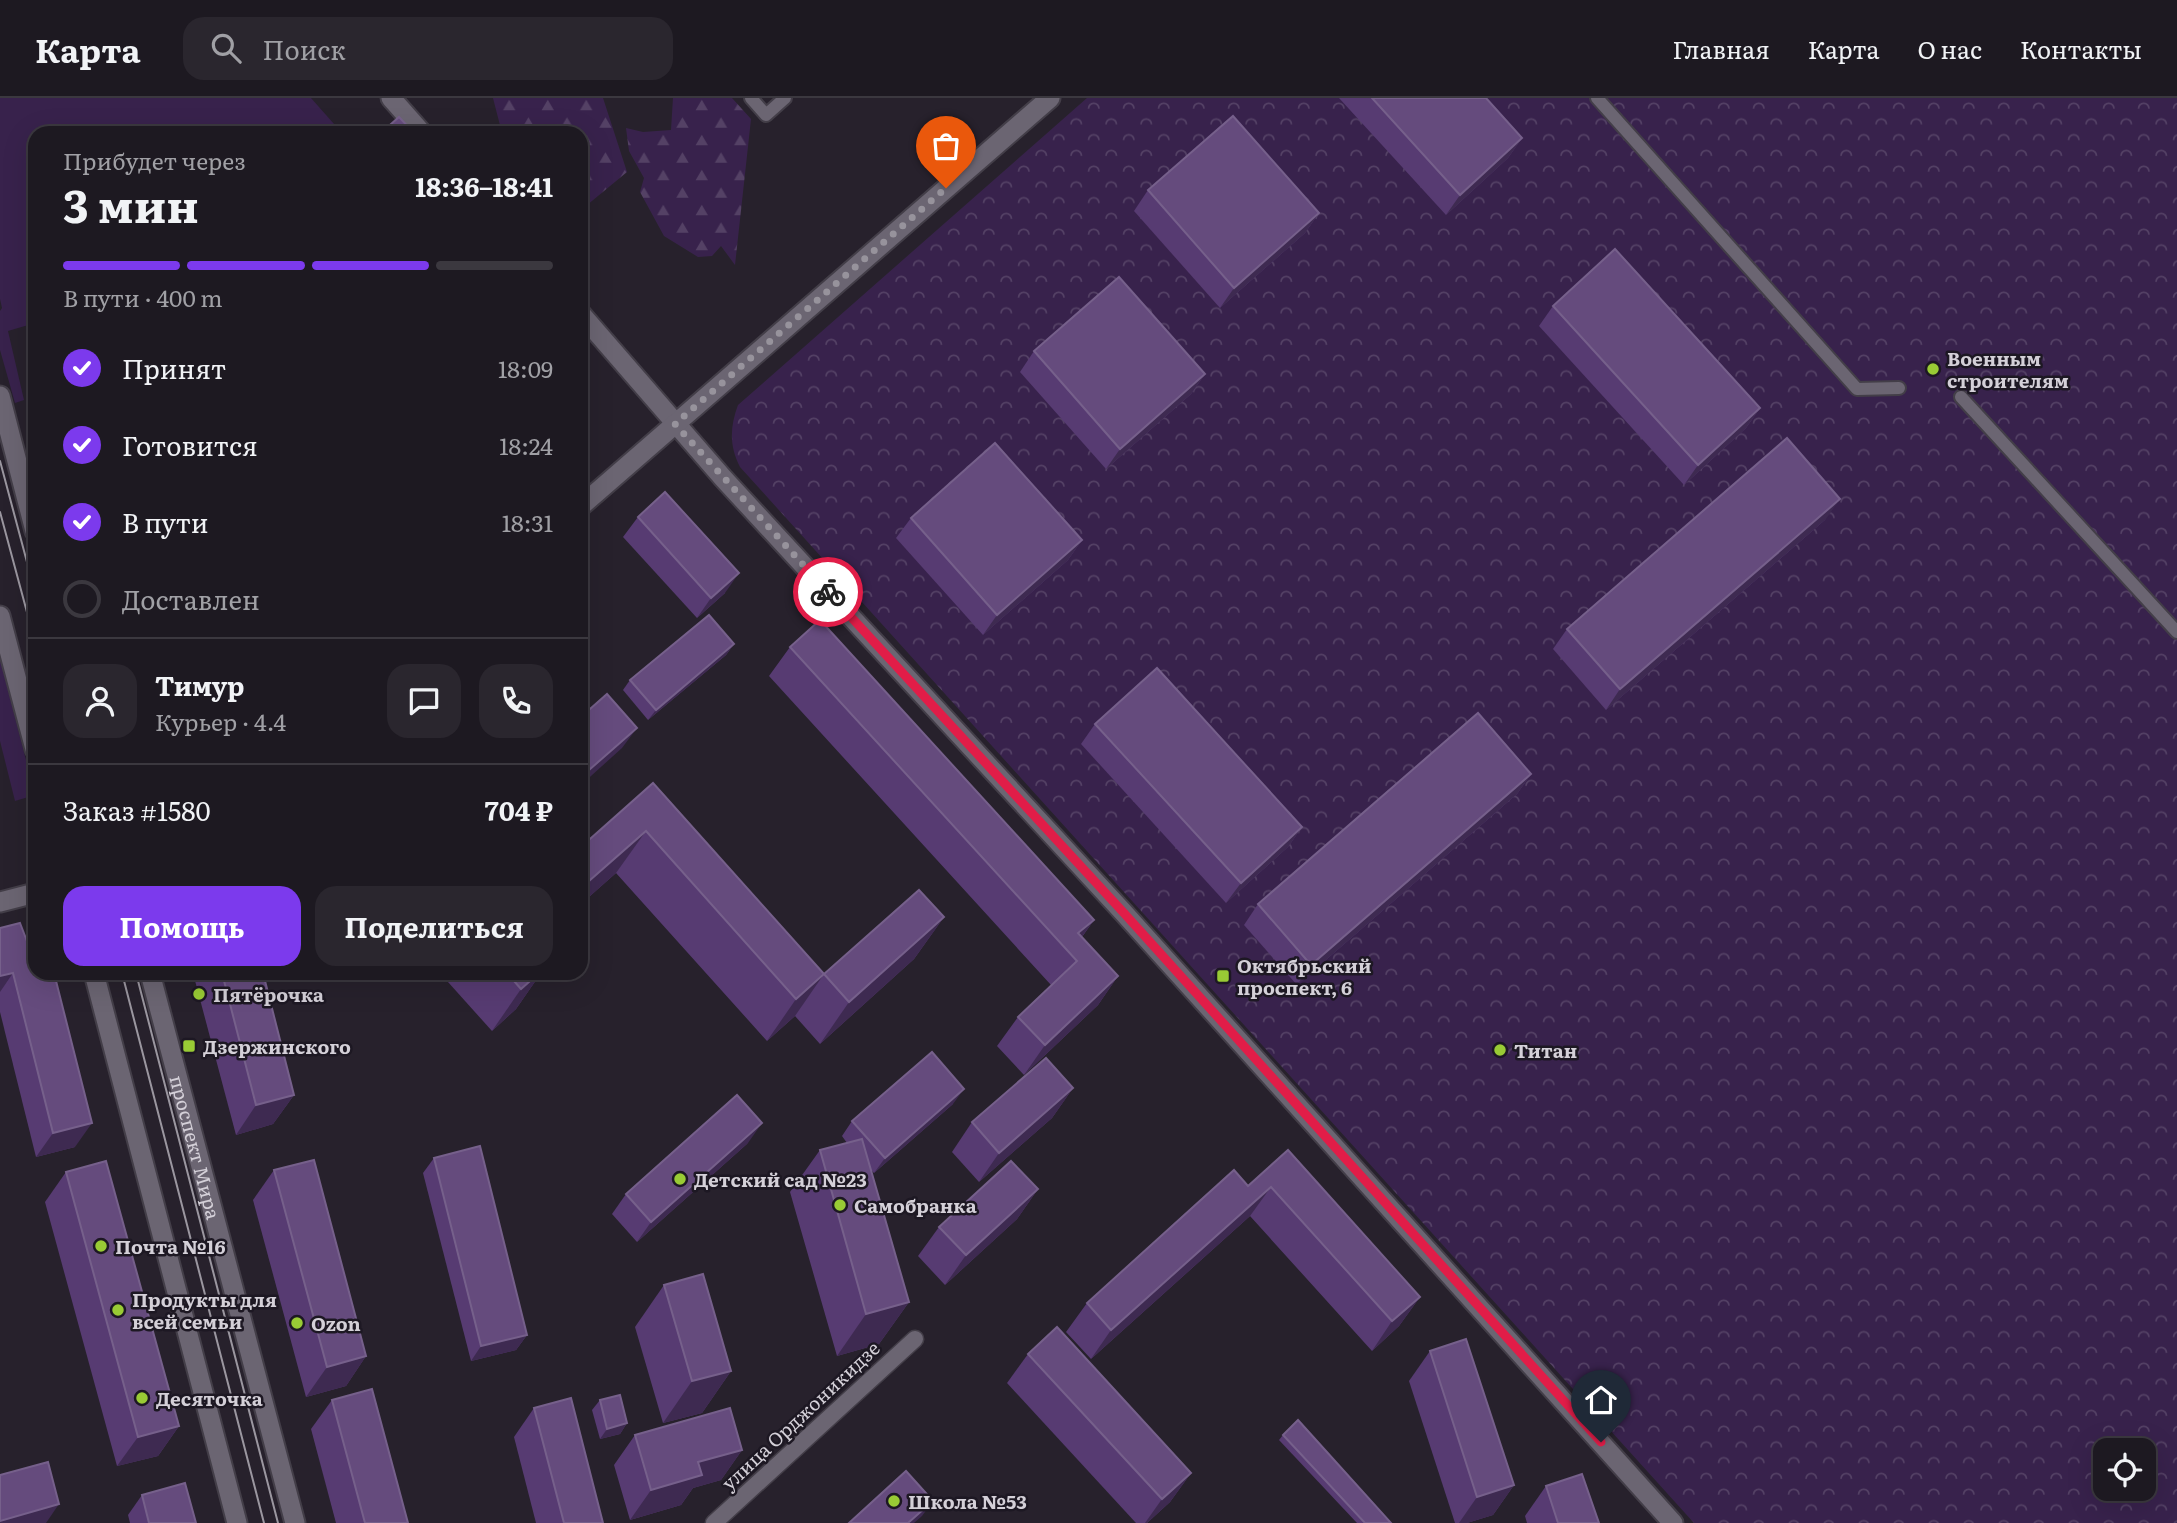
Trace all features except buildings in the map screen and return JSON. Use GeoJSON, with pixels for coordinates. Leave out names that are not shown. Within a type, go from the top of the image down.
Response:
{"type":"FeatureCollection","features":[{"type":"Feature","properties":{"kind":"street"},"geometry":{"type":"LineString","coordinates":[[391,98],[416,126]]}},
{"type":"Feature","properties":{"kind":"street"},"geometry":{"type":"LineString","coordinates":[[751,98],[766,114],[785,98]]}},
{"type":"Feature","properties":{"kind":"street"},"geometry":{"type":"LineString","coordinates":[[588,500],[1050,98]]}},
{"type":"Feature","properties":{"kind":"street"},"geometry":{"type":"LineString","coordinates":[[1597,98],[1857,389],[1899,388]]}},
{"type":"Feature","properties":{"kind":"street"},"geometry":{"type":"LineString","coordinates":[[588,322],[675,424],[1123,912],[1673,1523]]}},
{"type":"Feature","properties":{"kind":"street"},"geometry":{"type":"LineString","coordinates":[[0,396],[28,504]]}},
{"type":"Feature","properties":{"kind":"street"},"geometry":{"type":"LineString","coordinates":[[1961,397],[2177,632]]}},
{"type":"Feature","properties":{"kind":"street"},"geometry":{"type":"LineString","coordinates":[[0,615],[28,722]]}},
{"type":"Feature","properties":{"kind":"street"},"geometry":{"type":"LineString","coordinates":[[0,902],[28,895]]}},
{"type":"Feature","properties":{"kind":"street"},"geometry":{"type":"LineString","coordinates":[[96,980],[237,1523]]}},
{"type":"Feature","properties":{"kind":"street","name":"проспект Мира"},"geometry":{"type":"LineString","coordinates":[[152,980],[295,1523]]}},
{"type":"Feature","properties":{"kind":"street","name":"улица Орджоникидзе"},"geometry":{"type":"LineString","coordinates":[[714,1523],[915,1339]]}},
{"type":"Feature","properties":{"kind":"green space"},"geometry":{"type":"Polygon","coordinates":[[[0,98],[311,98],[336,126],[28,126],[28,325],[8,331],[24,400],[15,403],[0,350],[0,98]]]}},
{"type":"Feature","properties":{"kind":"green space"},"geometry":{"type":"Polygon","coordinates":[[[493,98],[603,98],[627,172],[588,204],[588,126],[500,126],[493,98]]]}},
{"type":"Feature","properties":{"kind":"green space"},"geometry":{"type":"Polygon","coordinates":[[[673,98],[732,98],[751,119],[735,265],[721,246],[712,256],[698,257],[664,236],[640,192],[644,178],[629,151],[626,128],[643,132],[671,130],[673,98]]]}},
{"type":"Feature","properties":{"kind":"green space"},"geometry":{"type":"Polygon","coordinates":[[[1087,98],[2177,98],[2177,1523],[1694,1523],[740,467],[734,451],[733,421],[738,405],[1087,98]]]}},
{"type":"Feature","properties":{"kind":"green space"},"geometry":{"type":"Polygon","coordinates":[[[0,659],[28,768],[28,797],[15,801],[0,741],[0,659]]]}},
{"type":"Feature","properties":{"kind":"tram line"},"geometry":{"type":"LineString","coordinates":[[0,461],[28,566]]}},
{"type":"Feature","properties":{"kind":"tram line"},"geometry":{"type":"LineString","coordinates":[[0,512],[28,616]]}},
{"type":"Feature","properties":{"kind":"tram line"},"geometry":{"type":"LineString","coordinates":[[124,980],[264,1523]]}},
{"type":"Feature","properties":{"kind":"tram line"},"geometry":{"type":"LineString","coordinates":[[138,980],[278,1523]]}},
{"type":"Feature","properties":{"kind":"way so far"},"geometry":{"type":"LineString","coordinates":[[828,592],[675,424],[946,188]]}},
{"type":"Feature","properties":{"kind":"place","name":"Военным строителям"},"geometry":{"type":"Point","coordinates":[1933,369]}},
{"type":"Feature","properties":{"kind":"place","name":"Октябрьский проспект, 6"},"geometry":{"type":"Point","coordinates":[1223,976]}},
{"type":"Feature","properties":{"kind":"place","name":"Пятёрочка"},"geometry":{"type":"Point","coordinates":[199,994]}},
{"type":"Feature","properties":{"kind":"place","name":"Дзержинского"},"geometry":{"type":"Point","coordinates":[189,1046]}},
{"type":"Feature","properties":{"kind":"place","name":"Титан"},"geometry":{"type":"Point","coordinates":[1500,1050]}},
{"type":"Feature","properties":{"kind":"place","name":"Детский сад №23"},"geometry":{"type":"Point","coordinates":[680,1179]}},
{"type":"Feature","properties":{"kind":"place","name":"Самобранка"},"geometry":{"type":"Point","coordinates":[840,1205]}},
{"type":"Feature","properties":{"kind":"place","name":"Почта №16"},"geometry":{"type":"Point","coordinates":[101,1246]}},
{"type":"Feature","properties":{"kind":"place","name":"Продукты для всей семьи"},"geometry":{"type":"Point","coordinates":[118,1310]}},
{"type":"Feature","properties":{"kind":"place","name":"Ozon"},"geometry":{"type":"Point","coordinates":[297,1323]}},
{"type":"Feature","properties":{"kind":"place","name":"Десяточка"},"geometry":{"type":"Point","coordinates":[142,1398]}},
{"type":"Feature","properties":{"kind":"place","name":"Школа №53"},"geometry":{"type":"Point","coordinates":[894,1501]}},
{"type":"Feature","properties":{"kind":"route"},"geometry":{"type":"LineString","coordinates":[[828,592],[1123,912],[1601,1442]]}}]}
